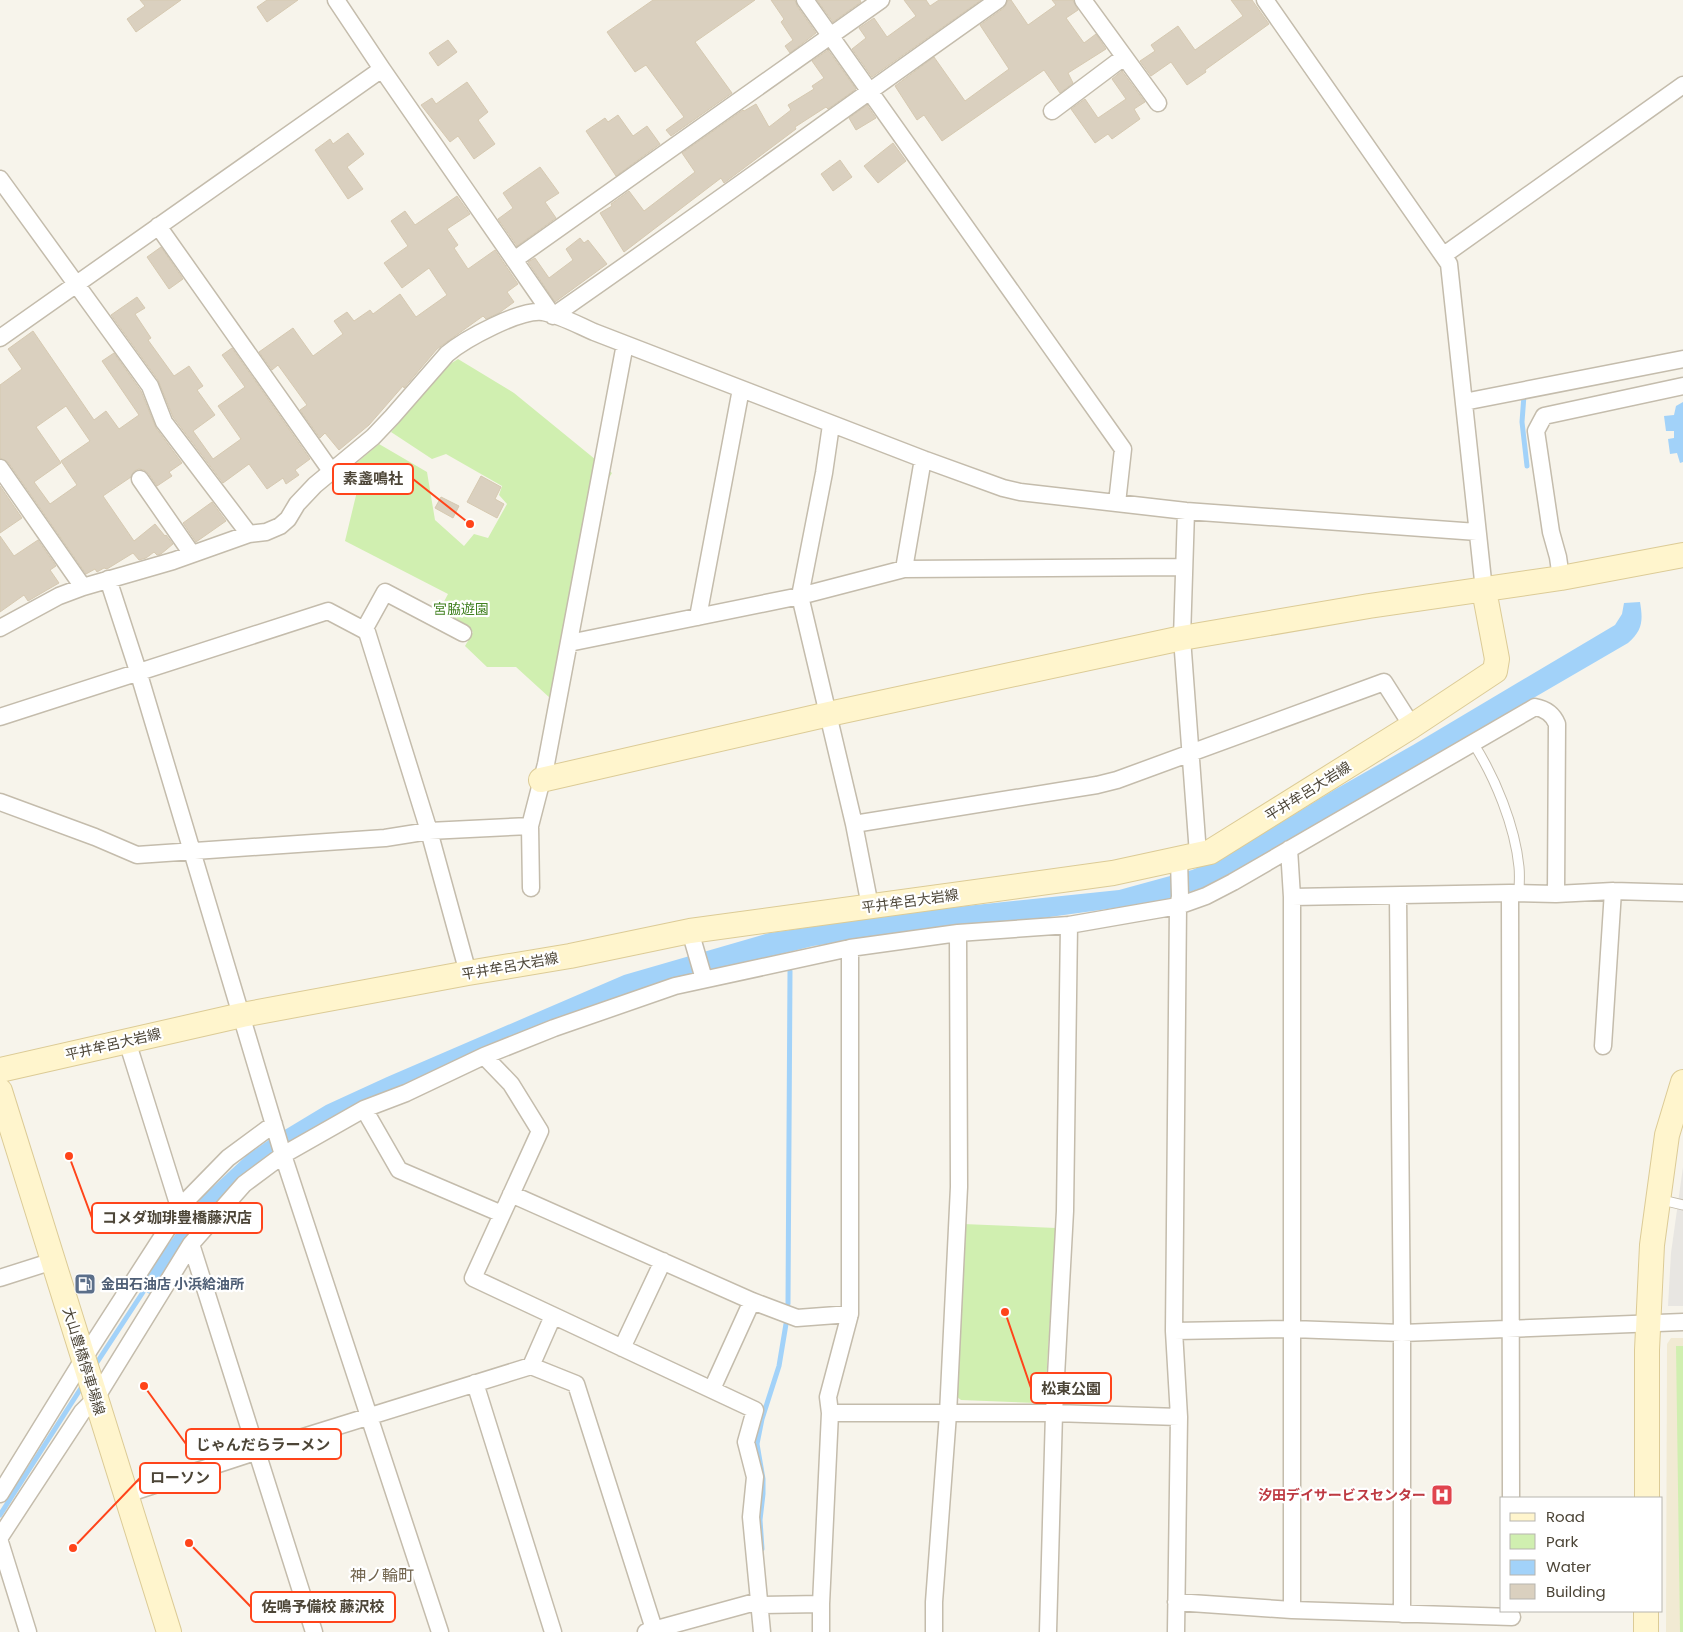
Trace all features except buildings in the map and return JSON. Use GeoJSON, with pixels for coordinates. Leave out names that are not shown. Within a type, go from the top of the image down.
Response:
{"type":"FeatureCollection","features":[{"type":"Feature","properties":{"kind":"main road"},"geometry":{"type":"LineString","coordinates":[[541,780],[829,714],[1182,638],[1369,606],[1561,578],[1683,555]]}},
{"type":"Feature","properties":{"kind":"main road","name":"平井牟呂大岩線"},"geometry":{"type":"LineString","coordinates":[[0,1070],[242,1015],[468,973],[570,956],[693,940],[870,906],[1113,873],[1186,861],[1210,852],[1412,726],[1495,671],[1497,659],[1484,590]]}},
{"type":"Feature","properties":{"kind":"main road"},"geometry":{"type":"LineString","coordinates":[[1646,1497],[1648,1322],[1652,1244],[1667,1135],[1683,1082]]}},
{"type":"Feature","properties":{"kind":"main road","name":"大山豊橋停車場線"},"geometry":{"type":"LineString","coordinates":[[0,1090],[169,1632]]}},
{"type":"Feature","properties":{"kind":"main road"},"geometry":{"type":"LineString","coordinates":[[1646,1612],[1646,1632]]}},
{"type":"Feature","properties":{"kind":"street"},"geometry":{"type":"LineString","coordinates":[[336,0],[554,316]]}},
{"type":"Feature","properties":{"kind":"street"},"geometry":{"type":"LineString","coordinates":[[805,0],[1124,449],[1116,503]]}},
{"type":"Feature","properties":{"kind":"street"},"geometry":{"type":"LineString","coordinates":[[514,260],[881,0]]}},
{"type":"Feature","properties":{"kind":"street"},"geometry":{"type":"LineString","coordinates":[[554,316],[998,0]]}},
{"type":"Feature","properties":{"kind":"street"},"geometry":{"type":"LineString","coordinates":[[1083,0],[1158,103]]}},
{"type":"Feature","properties":{"kind":"street"},"geometry":{"type":"LineString","coordinates":[[1264,0],[1449,264],[1484,590]]}},
{"type":"Feature","properties":{"kind":"street"},"geometry":{"type":"LineString","coordinates":[[1052,111],[1124,57]]}},
{"type":"Feature","properties":{"kind":"street"},"geometry":{"type":"LineString","coordinates":[[0,338],[382,69]]}},
{"type":"Feature","properties":{"kind":"street"},"geometry":{"type":"LineString","coordinates":[[1444,255],[1683,85]]}},
{"type":"Feature","properties":{"kind":"street"},"geometry":{"type":"LineString","coordinates":[[0,179],[150,386],[164,422],[249,534]]}},
{"type":"Feature","properties":{"kind":"street"},"geometry":{"type":"LineString","coordinates":[[158,226],[331,472]]}},
{"type":"Feature","properties":{"kind":"street"},"geometry":{"type":"LineString","coordinates":[[0,628],[59,596],[83,587],[192,554],[249,534],[266,532],[280,526],[288,519],[297,504],[315,485],[373,436],[392,417],[440,360],[458,345],[501,322],[542,312],[923,459],[1003,488],[1020,492],[1186,511],[1477,532]]}},
{"type":"Feature","properties":{"kind":"street"},"geometry":{"type":"LineString","coordinates":[[531,888],[530,826],[546,764],[625,344]]}},
{"type":"Feature","properties":{"kind":"street"},"geometry":{"type":"LineString","coordinates":[[1464,402],[1683,359]]}},
{"type":"Feature","properties":{"kind":"street"},"geometry":{"type":"LineString","coordinates":[[1561,578],[1558,557],[1551,532],[1536,431],[1544,416],[1683,386]]}},
{"type":"Feature","properties":{"kind":"street"},"geometry":{"type":"LineString","coordinates":[[698,617],[741,389]]}},
{"type":"Feature","properties":{"kind":"street"},"geometry":{"type":"LineString","coordinates":[[831,424],[824,473],[800,596],[854,824],[870,906]]}},
{"type":"Feature","properties":{"kind":"street"},"geometry":{"type":"LineString","coordinates":[[904,569],[923,459]]}},
{"type":"Feature","properties":{"kind":"street"},"geometry":{"type":"LineString","coordinates":[[0,468],[83,587]]}},
{"type":"Feature","properties":{"kind":"street"},"geometry":{"type":"LineString","coordinates":[[140,479],[192,554]]}},
{"type":"Feature","properties":{"kind":"street"},"geometry":{"type":"LineString","coordinates":[[1176,1632],[1179,1417],[1174,1331],[1179,902],[1186,861],[1192,752],[1182,638],[1186,511]]}},
{"type":"Feature","properties":{"kind":"street"},"geometry":{"type":"LineString","coordinates":[[569,643],[800,596],[904,569],[1184,567]]}},
{"type":"Feature","properties":{"kind":"street"},"geometry":{"type":"LineString","coordinates":[[108,579],[138,671],[274,1124],[440,1632]]}},
{"type":"Feature","properties":{"kind":"street"},"geometry":{"type":"LineString","coordinates":[[364,630],[385,592],[463,633]]}},
{"type":"Feature","properties":{"kind":"street"},"geometry":{"type":"LineString","coordinates":[[0,717],[328,611],[364,630],[367,632],[429,831],[468,973]]}},
{"type":"Feature","properties":{"kind":"street"},"geometry":{"type":"LineString","coordinates":[[854,824],[1097,785],[1117,780],[1384,682],[1412,726]]}},
{"type":"Feature","properties":{"kind":"street"},"geometry":{"type":"LineString","coordinates":[[0,1537],[191,1244],[244,1184],[284,1155],[364,1109],[406,1093],[484,1056],[621,1004],[675,986],[704,979],[850,948],[958,933],[1069,925],[1206,896],[1534,707],[1543,709],[1554,717],[1557,724],[1556,894]]}},
{"type":"Feature","properties":{"kind":"street"},"geometry":{"type":"LineString","coordinates":[[0,802],[95,837],[137,855],[385,838],[429,831],[530,826]]}},
{"type":"Feature","properties":{"kind":"street"},"geometry":{"type":"LineString","coordinates":[[1289,849],[1292,897],[1292,1610]]}},
{"type":"Feature","properties":{"kind":"street"},"geometry":{"type":"LineString","coordinates":[[1292,897],[1556,894],[1613,891],[1683,893]]}},
{"type":"Feature","properties":{"kind":"street"},"geometry":{"type":"LineString","coordinates":[[1603,1046],[1613,891]]}},
{"type":"Feature","properties":{"kind":"street"},"geometry":{"type":"LineString","coordinates":[[1512,1497],[1511,1329],[1515,893]]}},
{"type":"Feature","properties":{"kind":"street"},"geometry":{"type":"LineString","coordinates":[[1398,896],[1402,1333],[1402,1614]]}},
{"type":"Feature","properties":{"kind":"street"},"geometry":{"type":"LineString","coordinates":[[1048,1632],[1054,1413],[1065,1211],[1069,925]]}},
{"type":"Feature","properties":{"kind":"street"},"geometry":{"type":"LineString","coordinates":[[934,1632],[934,1602],[948,1414],[958,1187],[958,933]]}},
{"type":"Feature","properties":{"kind":"street"},"geometry":{"type":"LineString","coordinates":[[693,940],[704,979]]}},
{"type":"Feature","properties":{"kind":"street"},"geometry":{"type":"LineString","coordinates":[[821,1632],[820,1604],[830,1412],[828,1397],[850,1314],[850,948]]}},
{"type":"Feature","properties":{"kind":"street"},"geometry":{"type":"LineString","coordinates":[[127,1041],[180,1210]]}},
{"type":"Feature","properties":{"kind":"street"},"geometry":{"type":"LineString","coordinates":[[484,1056],[511,1084],[540,1131],[473,1278],[755,1410],[746,1442],[755,1477],[751,1517],[762,1632]]}},
{"type":"Feature","properties":{"kind":"street"},"geometry":{"type":"LineString","coordinates":[[364,1109],[399,1170],[502,1214]]}},
{"type":"Feature","properties":{"kind":"street"},"geometry":{"type":"LineString","coordinates":[[0,1494],[184,1203],[228,1158],[274,1124]]}},
{"type":"Feature","properties":{"kind":"street"},"geometry":{"type":"LineString","coordinates":[[511,1194],[663,1262],[797,1318],[850,1314]]}},
{"type":"Feature","properties":{"kind":"street"},"geometry":{"type":"LineString","coordinates":[[191,1244],[314,1632]]}},
{"type":"Feature","properties":{"kind":"street"},"geometry":{"type":"LineString","coordinates":[[0,1278],[53,1261]]}},
{"type":"Feature","properties":{"kind":"street"},"geometry":{"type":"LineString","coordinates":[[622,1348],[663,1262]]}},
{"type":"Feature","properties":{"kind":"street"},"geometry":{"type":"LineString","coordinates":[[712,1389],[752,1300]]}},
{"type":"Feature","properties":{"kind":"street"},"geometry":{"type":"LineString","coordinates":[[531,1366],[553,1316]]}},
{"type":"Feature","properties":{"kind":"street"},"geometry":{"type":"LineString","coordinates":[[1174,1331],[1292,1329],[1402,1333],[1683,1322]]}},
{"type":"Feature","properties":{"kind":"street"},"geometry":{"type":"LineString","coordinates":[[127,1494],[531,1366],[576,1384],[650,1631],[675,1628],[759,1603],[820,1604]]}},
{"type":"Feature","properties":{"kind":"street"},"geometry":{"type":"LineString","coordinates":[[475,1384],[553,1632]]}},
{"type":"Feature","properties":{"kind":"street"},"geometry":{"type":"LineString","coordinates":[[830,1412],[1054,1413],[1179,1417]]}},
{"type":"Feature","properties":{"kind":"street"},"geometry":{"type":"LineString","coordinates":[[0,1542],[28,1632]]}},
{"type":"Feature","properties":{"kind":"street"},"geometry":{"type":"LineString","coordinates":[[1176,1602],[1292,1610],[1513,1620]]}},
{"type":"Feature","properties":{"kind":"lane"},"geometry":{"type":"LineString","coordinates":[[1473,743],[1482,757],[1494,784],[1516,848],[1520,869],[1515,893]]}},
{"type":"Feature","properties":{"kind":"lane"},"geometry":{"type":"LineString","coordinates":[[1658,1199],[1683,1206]]}},
{"type":"Feature","properties":{"kind":"shaded area"},"geometry":{"type":"Polygon","coordinates":[[[1683,1167],[1683,1306],[1668,1306],[1671,1253],[1683,1167]]]}},
{"type":"Feature","properties":{"kind":"shaded area"},"geometry":{"type":"Polygon","coordinates":[[[1671,1338],[1683,1338],[1683,1632],[1666,1632],[1667,1344],[1671,1338]]]}},
{"type":"Feature","properties":{"kind":"green space","name":"宮脇遊園"},"geometry":{"type":"Polygon","coordinates":[[[458,359],[514,393],[612,473],[607,481],[559,690],[550,698],[516,667],[487,667],[465,646],[473,632],[438,613],[448,594],[345,541],[359,483],[354,465],[379,444],[427,472],[435,520],[464,546],[474,534],[488,538],[507,504],[499,495],[502,486],[446,454],[432,459],[391,432],[447,366],[458,359]]]}},
{"type":"Feature","properties":{"kind":"green space"},"geometry":{"type":"Polygon","coordinates":[[[963,1224],[1056,1228],[1045,1398],[1036,1403],[961,1400],[956,1396],[963,1224]]]}},
{"type":"Feature","properties":{"kind":"green space"},"geometry":{"type":"Polygon","coordinates":[[[1676,1346],[1683,1346],[1683,1632],[1680,1632],[1676,1346]]]}},
{"type":"Feature","properties":{"kind":"water"},"geometry":{"type":"Polygon","coordinates":[[[1683,402],[1683,462],[1680,463],[1677,453],[1670,454],[1668,439],[1674,438],[1674,431],[1666,431],[1664,416],[1674,415],[1676,406],[1683,402]]]}},
{"type":"Feature","properties":{"kind":"water"},"geometry":{"type":"Polygon","coordinates":[[[1640,602],[1641,624],[1637,634],[1628,643],[1214,884],[1168,899],[1144,904],[1035,919],[929,929],[813,946],[662,984],[534,1032],[370,1098],[329,1119],[263,1161],[230,1187],[208,1211],[151,1295],[140,1288],[155,1263],[202,1197],[247,1155],[326,1105],[387,1077],[624,975],[769,933],[928,910],[1119,890],[1192,870],[1213,861],[1277,825],[1615,625],[1622,614],[1624,603],[1640,602]]]}},
{"type":"Feature","properties":{"kind":"waterway"},"geometry":{"type":"LineString","coordinates":[[1527,394],[1524,395],[1522,422],[1527,466]]}},
{"type":"Feature","properties":{"kind":"waterway"},"geometry":{"type":"LineString","coordinates":[[788,1304],[790,971]]}},
{"type":"Feature","properties":{"kind":"waterway"},"geometry":{"type":"LineString","coordinates":[[94,1367],[147,1286]]}},
{"type":"Feature","properties":{"kind":"waterway"},"geometry":{"type":"LineString","coordinates":[[762,1549],[760,1520],[763,1479],[757,1444],[762,1419],[779,1366],[786,1324]]}},
{"type":"Feature","properties":{"kind":"waterway"},"geometry":{"type":"LineString","coordinates":[[0,1515],[83,1385]]}},
{"type":"Feature","properties":{"kind":"place","name":"素盞鳴社"},"geometry":{"type":"Point","coordinates":[470,524]}},
{"type":"Feature","properties":{"kind":"place","name":"コメダ珈琲豊橋藤沢店"},"geometry":{"type":"Point","coordinates":[69,1156]}},
{"type":"Feature","properties":{"kind":"place","name":"金田石油店 小浜給油所"},"geometry":{"type":"Point","coordinates":[85,1284]}},
{"type":"Feature","properties":{"kind":"place","name":"松東公園"},"geometry":{"type":"Point","coordinates":[1005,1312]}},
{"type":"Feature","properties":{"kind":"place","name":"じゃんだらラーメン"},"geometry":{"type":"Point","coordinates":[144,1386]}},
{"type":"Feature","properties":{"kind":"place","name":"汐田デイサービスセンター"},"geometry":{"type":"Point","coordinates":[1442,1495]}},
{"type":"Feature","properties":{"kind":"place","name":"佐鳴予備校 藤沢校"},"geometry":{"type":"Point","coordinates":[189,1543]}},
{"type":"Feature","properties":{"kind":"place","name":"ローソン"},"geometry":{"type":"Point","coordinates":[73,1548]}},
{"type":"Feature","properties":{"kind":"district","name":"神ノ輪町"},"geometry":{"type":"Point","coordinates":[382,1575]}}]}
